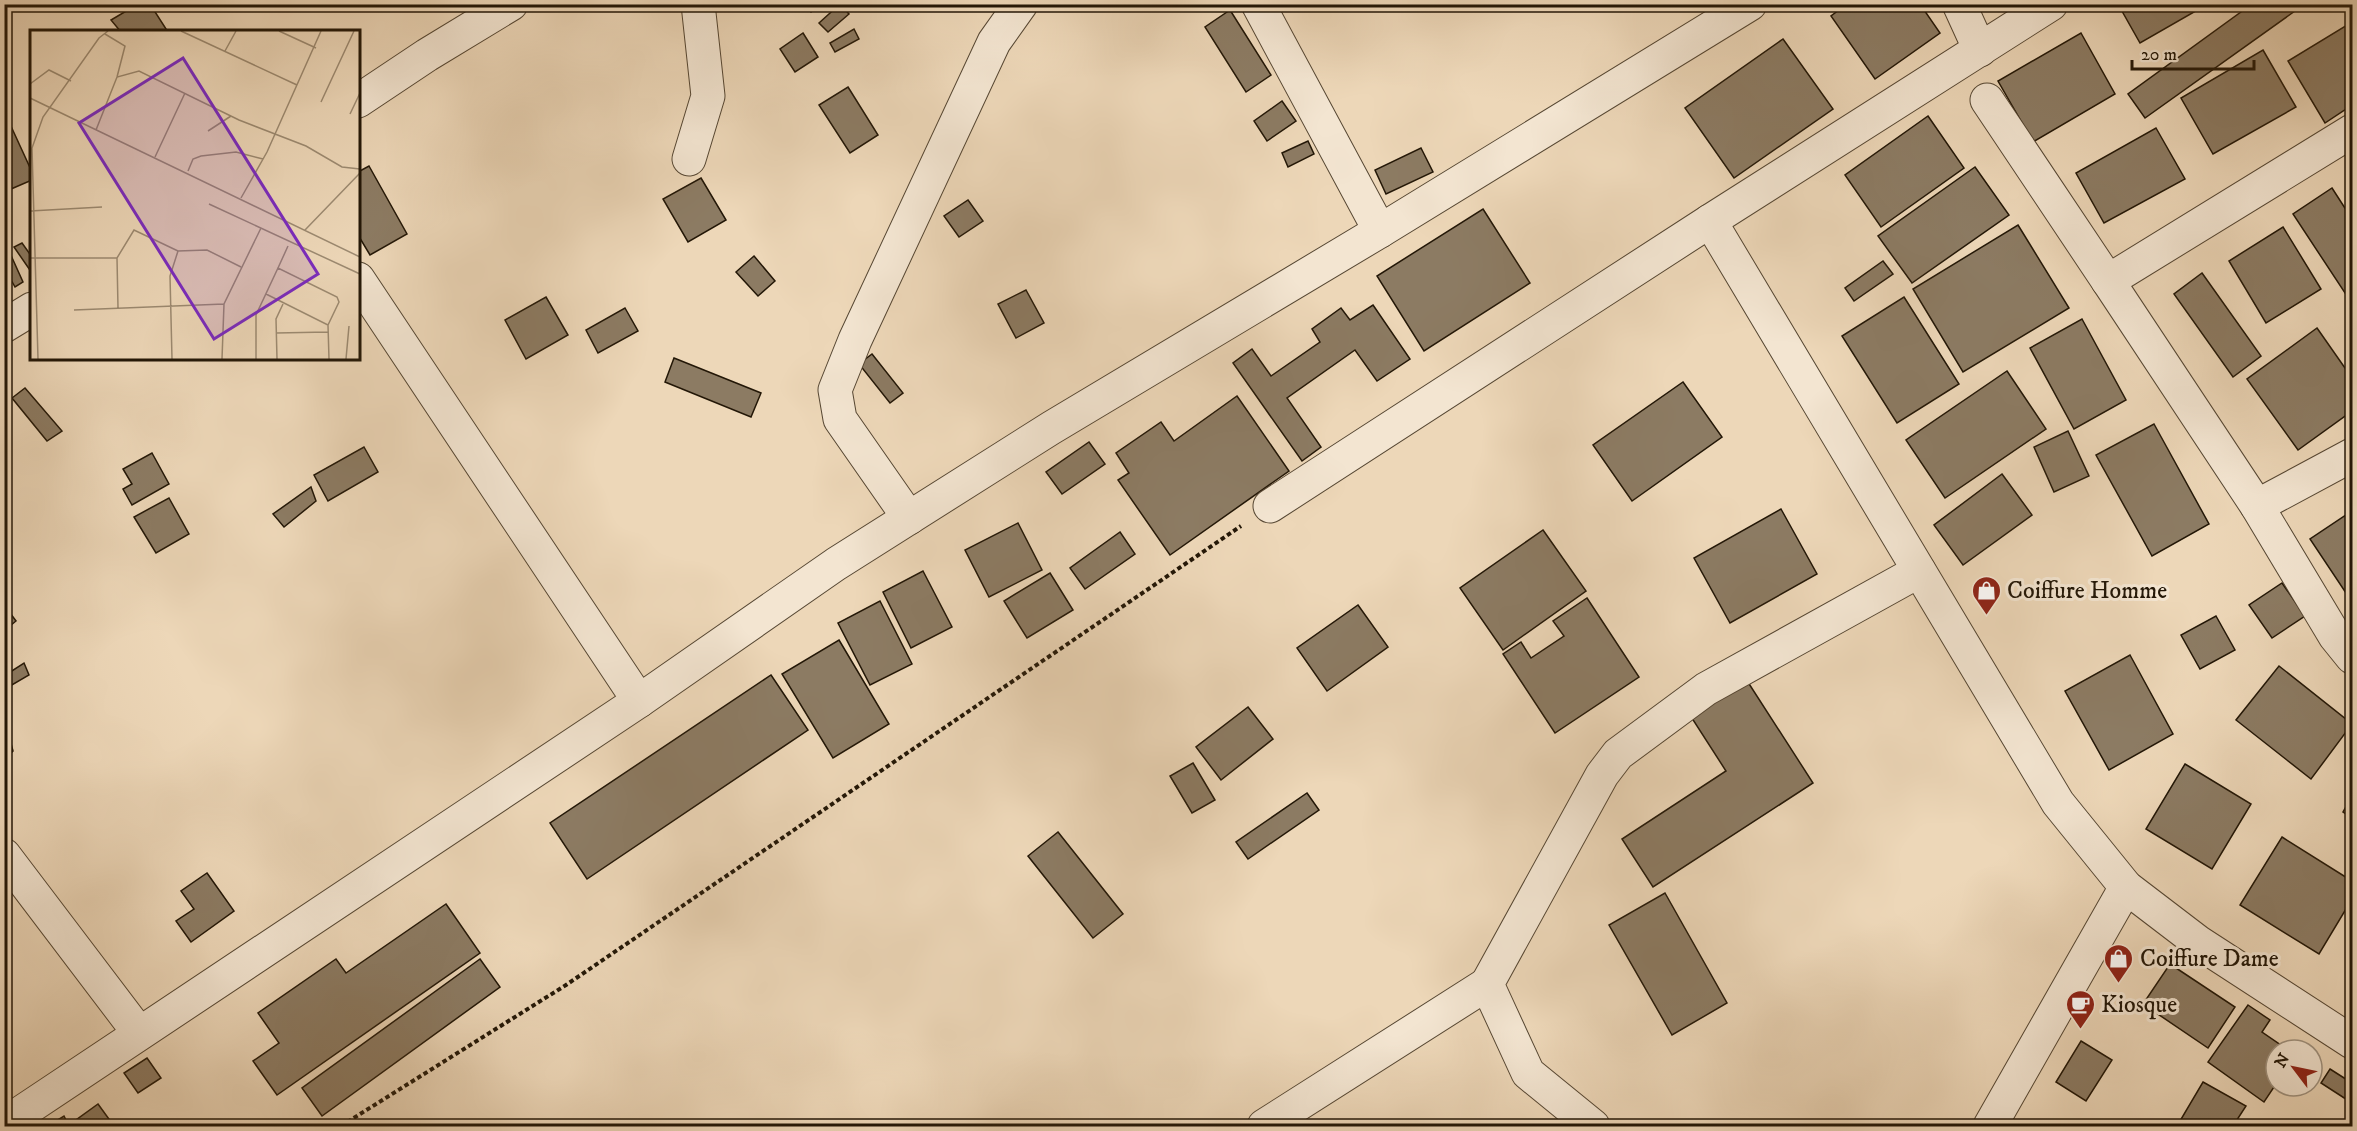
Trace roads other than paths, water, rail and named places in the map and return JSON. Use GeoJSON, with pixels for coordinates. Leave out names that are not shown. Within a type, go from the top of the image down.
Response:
{"type":"FeatureCollection","features":[{"type":"Feature","properties":{"kind":"street"},"geometry":{"type":"LineString","coordinates":[[360,100],[427,55],[511,4]]}},
{"type":"Feature","properties":{"kind":"street"},"geometry":{"type":"LineString","coordinates":[[689,159],[708,96],[698,4]]}},
{"type":"Feature","properties":{"kind":"street"},"geometry":{"type":"LineString","coordinates":[[909,518],[840,419],[835,390],[855,340],[994,42],[1021,4]]}},
{"type":"Feature","properties":{"kind":"street"},"geometry":{"type":"LineString","coordinates":[[1258,4],[1380,231]]}},
{"type":"Feature","properties":{"kind":"street"},"geometry":{"type":"LineString","coordinates":[[4,1124],[639,701],[836,564],[1051,428],[1380,231],[1750,4]]}},
{"type":"Feature","properties":{"kind":"street"},"geometry":{"type":"LineString","coordinates":[[1959,4],[1980,50]]}},
{"type":"Feature","properties":{"kind":"street"},"geometry":{"type":"LineString","coordinates":[[1270,506],[2050,4]]}},
{"type":"Feature","properties":{"kind":"street"},"geometry":{"type":"LineString","coordinates":[[1987,100],[2257,506],[2335,636],[2352,657]]}},
{"type":"Feature","properties":{"kind":"street"},"geometry":{"type":"LineString","coordinates":[[2108,281],[2352,131]]}},
{"type":"Feature","properties":{"kind":"street"},"geometry":{"type":"LineString","coordinates":[[1710,221],[2058,803],[2126,886],[2198,942],[2352,1042]]}},
{"type":"Feature","properties":{"kind":"street"},"geometry":{"type":"LineString","coordinates":[[360,282],[639,701]]}},
{"type":"Feature","properties":{"kind":"street"},"geometry":{"type":"LineString","coordinates":[[4,326],[30,310]]}},
{"type":"Feature","properties":{"kind":"street"},"geometry":{"type":"LineString","coordinates":[[2257,506],[2352,455]]}},
{"type":"Feature","properties":{"kind":"street"},"geometry":{"type":"LineString","coordinates":[[1264,1126],[1487,984],[1580,814],[1618,754],[1706,689],[1919,571]]}},
{"type":"Feature","properties":{"kind":"street"},"geometry":{"type":"LineString","coordinates":[[4,855],[139,1033]]}},
{"type":"Feature","properties":{"kind":"street"},"geometry":{"type":"LineString","coordinates":[[1990,1126],[2126,886]]}},
{"type":"Feature","properties":{"kind":"street"},"geometry":{"type":"LineString","coordinates":[[1487,984],[1528,1073],[1593,1126]]}},
{"type":"Feature","properties":{"kind":"place","name":"Coiffure Homme"},"geometry":{"type":"Point","coordinates":[1986,616]}},
{"type":"Feature","properties":{"kind":"place","name":"Coiffure Dame"},"geometry":{"type":"Point","coordinates":[2119,984]}},
{"type":"Feature","properties":{"kind":"place","name":"Kiosque"},"geometry":{"type":"Point","coordinates":[2080,1030]}}]}
